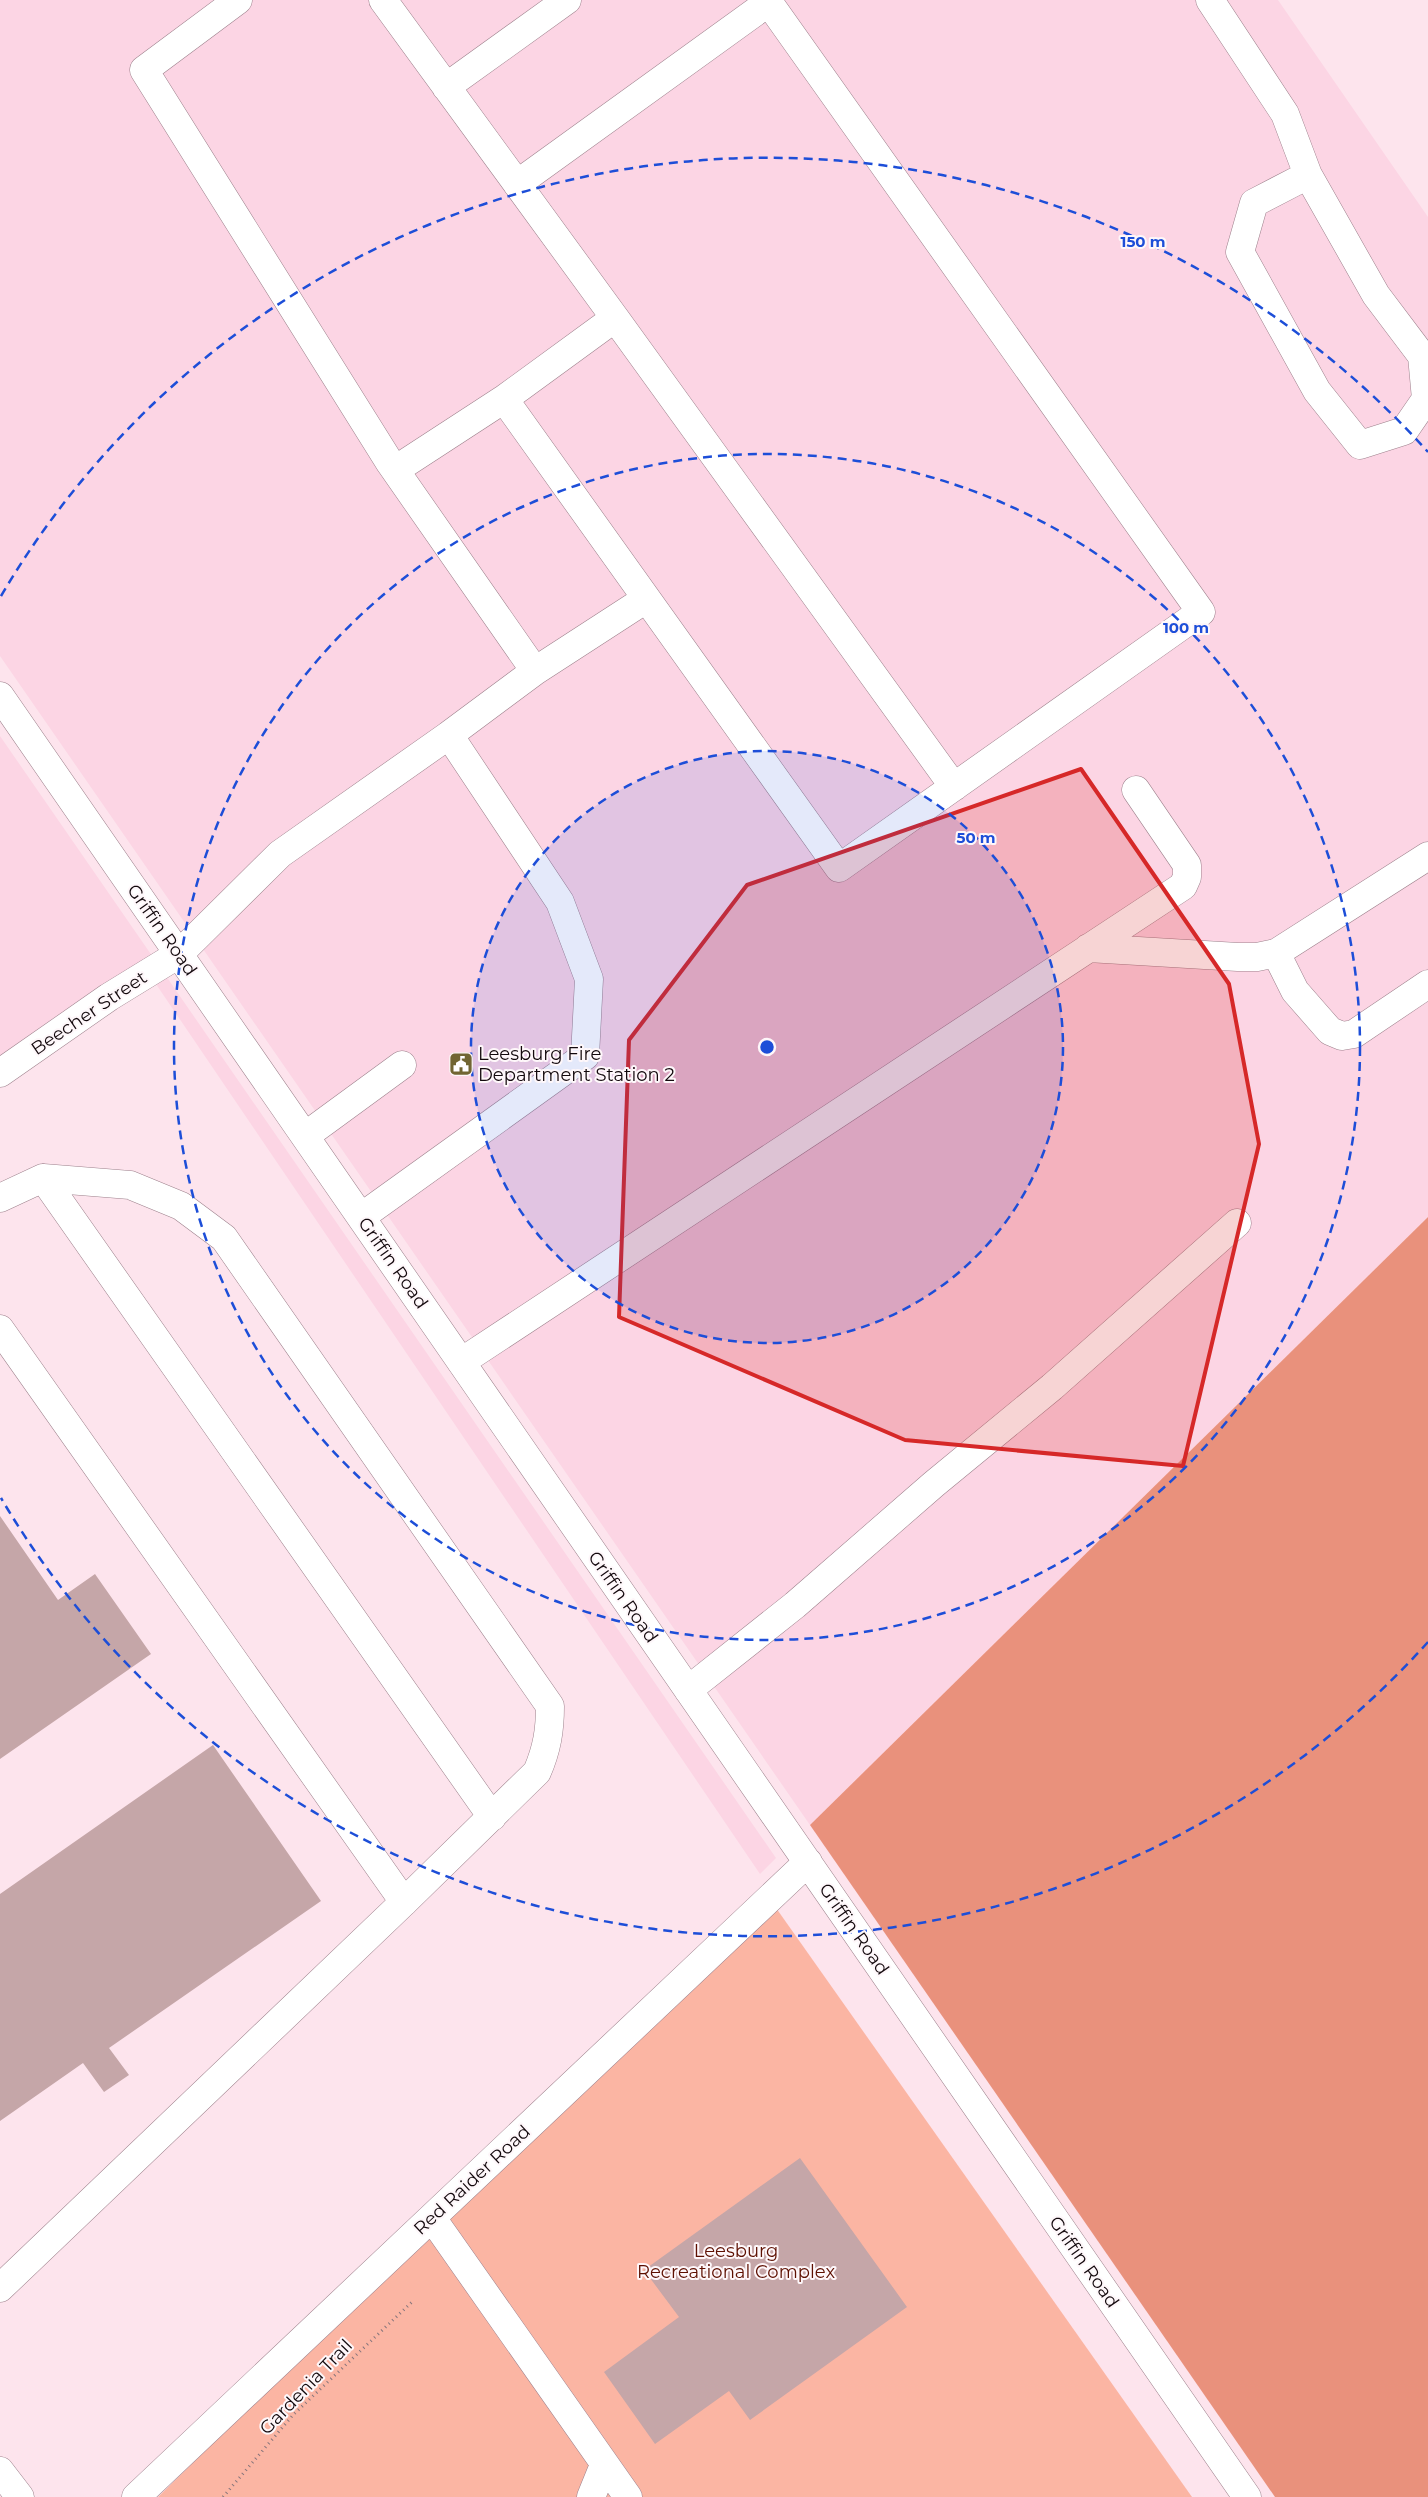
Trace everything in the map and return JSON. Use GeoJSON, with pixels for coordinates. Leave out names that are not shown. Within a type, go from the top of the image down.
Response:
{"type":"FeatureCollection","features":[{"type":"Feature","properties":{"kind":"street"},"geometry":{"type":"LineString","coordinates":[[238,0],[144,70],[395,470],[535,671]]}},
{"type":"Feature","properties":{"kind":"street"},"geometry":{"type":"LineString","coordinates":[[383,0],[954,787]]}},
{"type":"Feature","properties":{"kind":"street"},"geometry":{"type":"LineString","coordinates":[[446,87],[567,0]]}},
{"type":"Feature","properties":{"kind":"street"},"geometry":{"type":"LineString","coordinates":[[1210,0],[1285,114],[1308,175],[1376,295],[1422,356],[1426,399],[1404,431],[1360,445],[1317,391],[1240,252],[1254,203],[1308,175]]}},
{"type":"Feature","properties":{"kind":"street"},"geometry":{"type":"LineString","coordinates":[[504,399],[839,868],[1201,612],[768,1],[517,184]]}},
{"type":"Feature","properties":{"kind":"street"},"geometry":{"type":"LineString","coordinates":[[395,470],[504,399],[615,318]]}},
{"type":"Feature","properties":{"kind":"street","name":"Beecher Street"},"geometry":{"type":"LineString","coordinates":[[0,1073],[110,997],[178,954],[280,854],[449,735],[535,671],[646,599]]}},
{"type":"Feature","properties":{"kind":"street","name":"Griffin Road"},"geometry":{"type":"LineString","coordinates":[[0,696],[1247,2497]]}},
{"type":"Feature","properties":{"kind":"street"},"geometry":{"type":"LineString","coordinates":[[361,1218],[585,1056],[589,979],[560,902],[449,735]]}},
{"type":"Feature","properties":{"kind":"street"},"geometry":{"type":"LineString","coordinates":[[462,1362],[1182,886],[1187,877],[1187,865],[1136,790]]}},
{"type":"Feature","properties":{"kind":"street"},"geometry":{"type":"LineString","coordinates":[[1088,948],[1238,958],[1276,953],[1428,856]]}},
{"type":"Feature","properties":{"kind":"street"},"geometry":{"type":"LineString","coordinates":[[1276,953],[1295,991],[1330,1031],[1342,1036],[1354,1034],[1428,984]]}},
{"type":"Feature","properties":{"kind":"street"},"geometry":{"type":"LineString","coordinates":[[305,1136],[402,1065]]}},
{"type":"Feature","properties":{"kind":"street"},"geometry":{"type":"LineString","coordinates":[[43,1178],[492,1817]]}},
{"type":"Feature","properties":{"kind":"street"},"geometry":{"type":"LineString","coordinates":[[0,1198],[43,1178],[130,1185],[181,1206],[224,1238],[550,1706],[550,1729],[545,1752],[537,1772],[404,1902],[0,2288]]}},
{"type":"Feature","properties":{"kind":"street"},"geometry":{"type":"LineString","coordinates":[[688,1690],[795,1606],[934,1484],[1052,1387],[1237,1223]]}},
{"type":"Feature","properties":{"kind":"street"},"geometry":{"type":"LineString","coordinates":[[0,1329],[404,1902]]}},
{"type":"Feature","properties":{"kind":"street","name":"Red Raider Road"},"geometry":{"type":"LineString","coordinates":[[136,2497],[808,1862]]}},
{"type":"Feature","properties":{"kind":"street"},"geometry":{"type":"LineString","coordinates":[[432,2218],[628,2497]]}},
{"type":"Feature","properties":{"kind":"street"},"geometry":{"type":"LineString","coordinates":[[591,2497],[604,2465]]}},
{"type":"Feature","properties":{"kind":"street"},"geometry":{"type":"LineString","coordinates":[[0,2470],[20,2497]]}},
{"type":"Feature","properties":{"kind":"path","name":"Gardenia Trail"},"geometry":{"type":"LineString","coordinates":[[223,2497],[293,2415],[413,2301]]}},
{"type":"Feature","properties":{"kind":"highlighted area"},"geometry":{"type":"Polygon","coordinates":[[[1081,769],[1229,984],[1259,1144],[1183,1466],[905,1440],[619,1317],[629,1040],[747,885],[1081,769]]]}},
{"type":"Feature","properties":{"kind":"shaded area"},"geometry":{"type":"Polygon","coordinates":[[[0,0],[1278,0],[1428,217],[1428,1217],[810,1825],[0,656],[0,0]]]}},
{"type":"Feature","properties":{"kind":"shaded area"},"geometry":{"type":"Polygon","coordinates":[[[0,736],[776,1858],[760,1874],[141,962],[0,1060],[0,736]]]}},
{"type":"Feature","properties":{"kind":"shaded area"},"geometry":{"type":"Polygon","coordinates":[[[1428,1217],[1428,2497],[1275,2497],[810,1825],[1428,1217]]]}},
{"type":"Feature","properties":{"kind":"green space","name":"Leesburg Recreational Complex"},"geometry":{"type":"Polygon","coordinates":[[[769,1898],[1192,2497],[158,2497],[769,1898]]]}},
{"type":"Feature","properties":{"kind":"building"},"geometry":{"type":"Polygon","coordinates":[[[0,1516],[58,1600],[95,1574],[151,1654],[0,1759],[0,1516]]]}},
{"type":"Feature","properties":{"kind":"building"},"geometry":{"type":"Polygon","coordinates":[[[213,1745],[321,1901],[109,2048],[129,2075],[104,2092],[83,2063],[0,2121],[0,1894],[213,1745]]]}},
{"type":"Feature","properties":{"kind":"building"},"geometry":{"type":"Polygon","coordinates":[[[800,2158],[907,2307],[750,2420],[729,2391],[655,2444],[604,2372],[679,2317],[644,2270],[800,2158]]]}},
{"type":"Feature","properties":{"kind":"place","name":"Leesburg Fire Department Station 2"},"geometry":{"type":"Point","coordinates":[461,1064]}}]}
